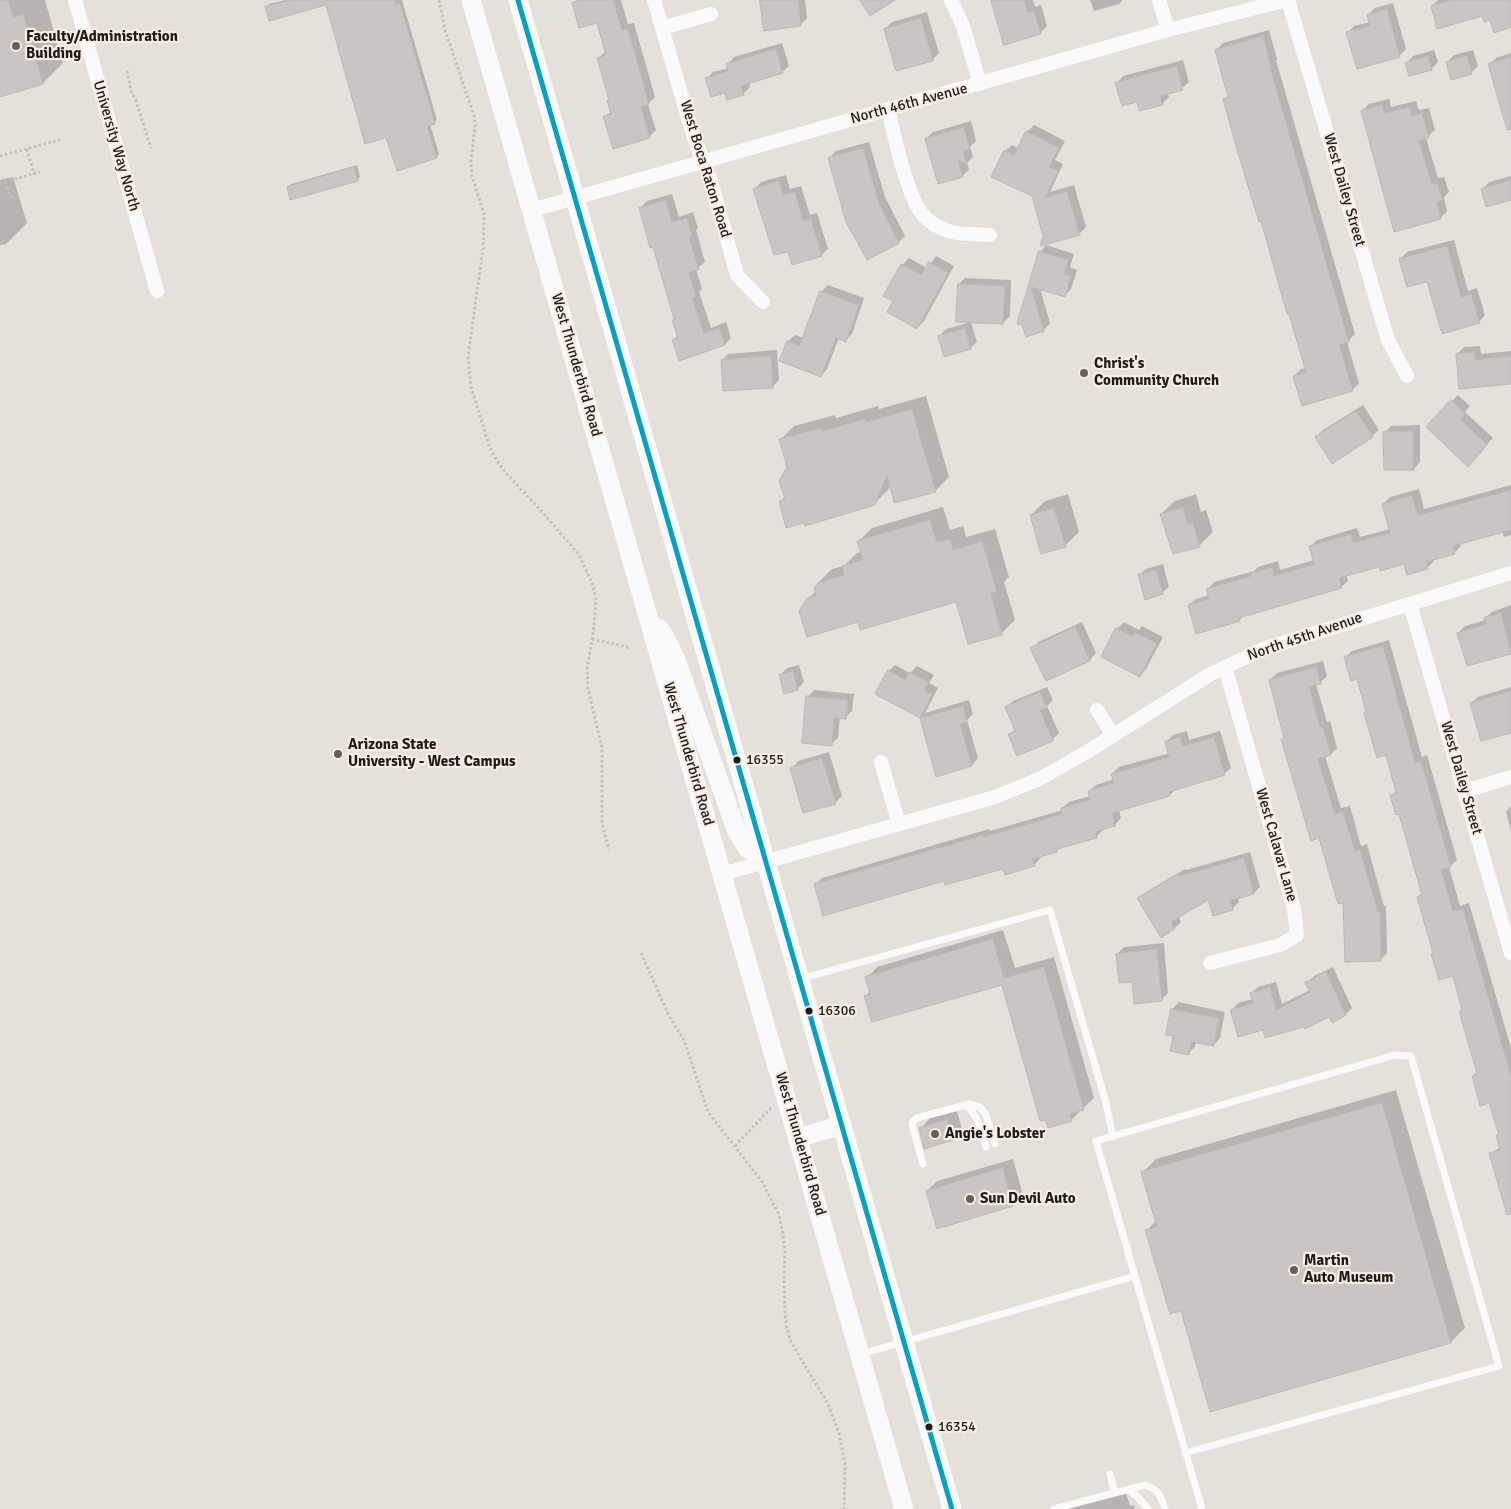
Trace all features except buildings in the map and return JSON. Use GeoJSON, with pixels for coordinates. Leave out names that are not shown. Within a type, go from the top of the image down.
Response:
{"type":"FeatureCollection","features":[{"type":"Feature","properties":{"kind":"main road","name":"West Thunderbird Road"},"geometry":{"type":"LineString","coordinates":[[471,0],[904,1509]]}},
{"type":"Feature","properties":{"kind":"main road"},"geometry":{"type":"LineString","coordinates":[[518,0],[952,1509]]}},
{"type":"Feature","properties":{"kind":"main road"},"geometry":{"type":"LineString","coordinates":[[646,611],[666,637],[676,660],[736,829],[747,848],[766,862]]}},
{"type":"Feature","properties":{"kind":"main road"},"geometry":{"type":"LineString","coordinates":[[798,1138],[842,1125]]}},
{"type":"Feature","properties":{"kind":"street","name":"University Way North"},"geometry":{"type":"LineString","coordinates":[[75,0],[158,291]]}},
{"type":"Feature","properties":{"kind":"street","name":"West Boca Raton Road"},"geometry":{"type":"LineString","coordinates":[[654,0],[693,135],[710,178],[737,274],[763,302]]}},
{"type":"Feature","properties":{"kind":"street"},"geometry":{"type":"LineString","coordinates":[[951,0],[963,26],[980,84]]}},
{"type":"Feature","properties":{"kind":"street"},"geometry":{"type":"LineString","coordinates":[[1159,0],[1168,30]]}},
{"type":"Feature","properties":{"kind":"street","name":"North 46th Avenue"},"geometry":{"type":"LineString","coordinates":[[532,210],[1168,30],[1288,0]]}},
{"type":"Feature","properties":{"kind":"street","name":"West Dailey Street"},"geometry":{"type":"LineString","coordinates":[[1288,0],[1388,340],[1408,376]]}},
{"type":"Feature","properties":{"kind":"street"},"geometry":{"type":"LineString","coordinates":[[662,28],[711,14]]}},
{"type":"Feature","properties":{"kind":"street"},"geometry":{"type":"LineString","coordinates":[[888,109],[908,181],[917,206],[923,215],[936,226],[953,232],[990,235]]}},
{"type":"Feature","properties":{"kind":"street","name":"North 45th Avenue"},"geometry":{"type":"LineString","coordinates":[[722,874],[996,797],[1016,789],[1087,752],[1225,667],[1263,649],[1511,574]]}},
{"type":"Feature","properties":{"kind":"street","name":"West Dailey Street"},"geometry":{"type":"LineString","coordinates":[[1410,604],[1511,952]]}},
{"type":"Feature","properties":{"kind":"street","name":"West Calavar Lane"},"geometry":{"type":"LineString","coordinates":[[1210,963],[1280,945],[1297,935],[1294,909],[1225,667]]}},
{"type":"Feature","properties":{"kind":"street"},"geometry":{"type":"LineString","coordinates":[[1097,710],[1113,736]]}},
{"type":"Feature","properties":{"kind":"street"},"geometry":{"type":"LineString","coordinates":[[881,762],[899,824]]}},
{"type":"Feature","properties":{"kind":"street"},"geometry":{"type":"LineString","coordinates":[[1465,791],[1511,777]]}},
{"type":"Feature","properties":{"kind":"lane"},"geometry":{"type":"LineString","coordinates":[[800,979],[1050,910],[1106,1104],[1113,1137]]}},
{"type":"Feature","properties":{"kind":"lane"},"geometry":{"type":"LineString","coordinates":[[1186,1453],[1498,1366],[1411,1056],[1396,1055],[1096,1141],[1202,1509]]}},
{"type":"Feature","properties":{"kind":"lane"},"geometry":{"type":"LineString","coordinates":[[923,1164],[912,1124],[913,1121],[969,1104],[980,1107],[986,1115],[995,1144]]}},
{"type":"Feature","properties":{"kind":"lane"},"geometry":{"type":"LineString","coordinates":[[966,1105],[971,1109],[976,1118],[986,1147]]}},
{"type":"Feature","properties":{"kind":"lane"},"geometry":{"type":"LineString","coordinates":[[860,1355],[1135,1276]]}},
{"type":"Feature","properties":{"kind":"lane"},"geometry":{"type":"LineString","coordinates":[[1110,1474],[1115,1493]]}},
{"type":"Feature","properties":{"kind":"lane"},"geometry":{"type":"LineString","coordinates":[[1054,1509],[1145,1485],[1154,1488],[1162,1498],[1165,1509]]}},
{"type":"Feature","properties":{"kind":"lane"},"geometry":{"type":"LineString","coordinates":[[1127,1490],[1136,1495],[1148,1509]]}},
{"type":"Feature","properties":{"kind":"path"},"geometry":{"type":"LineString","coordinates":[[439,0],[445,30],[474,116],[472,176],[484,214],[483,249],[468,356],[471,386],[490,448],[497,461],[579,556],[593,585],[596,600],[587,669],[588,689],[602,748],[602,823],[609,850]]}},
{"type":"Feature","properties":{"kind":"path"},"geometry":{"type":"LineString","coordinates":[[127,71],[131,91],[136,98],[151,148]]}},
{"type":"Feature","properties":{"kind":"path"},"geometry":{"type":"LineString","coordinates":[[0,156],[63,139]]}},
{"type":"Feature","properties":{"kind":"path"},"geometry":{"type":"LineString","coordinates":[[27,149],[34,174]]}},
{"type":"Feature","properties":{"kind":"path"},"geometry":{"type":"LineString","coordinates":[[0,183],[40,172]]}},
{"type":"Feature","properties":{"kind":"path"},"geometry":{"type":"LineString","coordinates":[[5,182],[10,199],[14,198]]}},
{"type":"Feature","properties":{"kind":"path"},"geometry":{"type":"LineString","coordinates":[[592,639],[632,648]]}},
{"type":"Feature","properties":{"kind":"path"},"geometry":{"type":"LineString","coordinates":[[641,953],[669,1016],[684,1040],[708,1112],[763,1182],[779,1215],[785,1252],[784,1286],[787,1328],[791,1342],[828,1404],[836,1425],[845,1464],[844,1509]]}},
{"type":"Feature","properties":{"kind":"path"},"geometry":{"type":"LineString","coordinates":[[735,1146],[773,1106]]}},
{"type":"Feature","properties":{"kind":"transit line"},"geometry":{"type":"LineString","coordinates":[[518,0],[952,1509]]}},
{"type":"Feature","properties":{"kind":"place","name":"Faculty/Administration Building"},"geometry":{"type":"Point","coordinates":[16,46]}},
{"type":"Feature","properties":{"kind":"place","name":"Christ's Community Church"},"geometry":{"type":"Point","coordinates":[1084,373]}},
{"type":"Feature","properties":{"kind":"place","name":"Arizona State University - West Campus"},"geometry":{"type":"Point","coordinates":[338,754]}},
{"type":"Feature","properties":{"kind":"place","name":"16355"},"geometry":{"type":"Point","coordinates":[737,760]}},
{"type":"Feature","properties":{"kind":"place","name":"16306"},"geometry":{"type":"Point","coordinates":[809,1011]}},
{"type":"Feature","properties":{"kind":"place","name":"Angie's Lobster"},"geometry":{"type":"Point","coordinates":[935,1134]}},
{"type":"Feature","properties":{"kind":"place","name":"Sun Devil Auto"},"geometry":{"type":"Point","coordinates":[970,1199]}},
{"type":"Feature","properties":{"kind":"place","name":"Martin Auto Museum"},"geometry":{"type":"Point","coordinates":[1294,1270]}},
{"type":"Feature","properties":{"kind":"place","name":"16354"},"geometry":{"type":"Point","coordinates":[929,1427]}}]}
